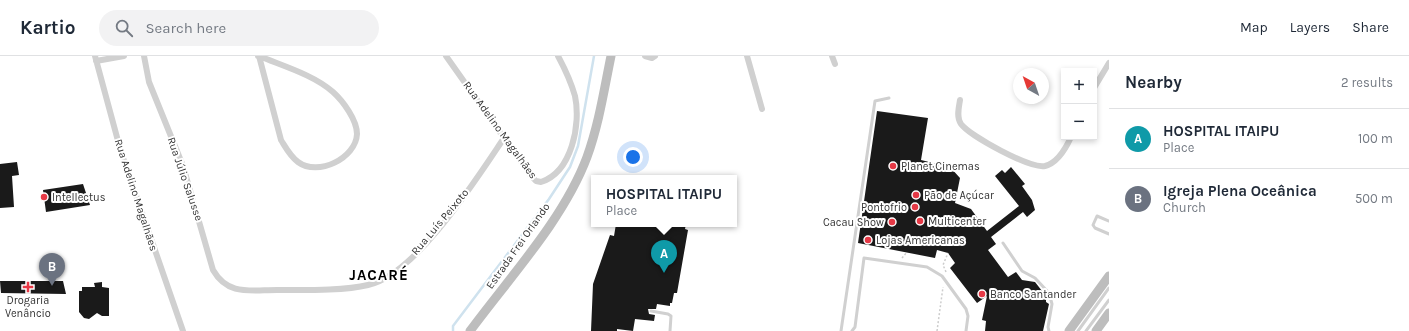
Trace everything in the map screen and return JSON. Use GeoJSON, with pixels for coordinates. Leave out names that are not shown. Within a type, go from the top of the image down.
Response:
{"type":"FeatureCollection","features":[{"type":"Feature","properties":{"kind":"street"},"geometry":{"type":"LineString","coordinates":[[95,59],[124,56]]}},
{"type":"Feature","properties":{"kind":"street","name":"Rua Júlio Salusse"},"geometry":{"type":"LineString","coordinates":[[144,56],[149,82],[183,166],[213,270],[223,283],[230,288],[240,290]]}},
{"type":"Feature","properties":{"kind":"street"},"geometry":{"type":"LineString","coordinates":[[258,56],[310,78],[333,92],[346,106],[353,120],[357,134],[351,148],[340,160],[327,167],[314,168],[299,163],[288,153],[281,140],[258,56]]}},
{"type":"Feature","properties":{"kind":"street","name":"Rua Adelino Magalhães"},"geometry":{"type":"LineString","coordinates":[[446,56],[536,181],[541,182],[547,180],[562,165],[574,136],[577,117],[575,96],[568,76],[558,56]]}},
{"type":"Feature","properties":{"kind":"street","name":"Estrada Frei Orlando"},"geometry":{"type":"LineString","coordinates":[[470,331],[537,244],[574,186],[586,158],[595,130],[611,56]]}},
{"type":"Feature","properties":{"kind":"street"},"geometry":{"type":"LineString","coordinates":[[644,56],[652,58],[655,56]]}},
{"type":"Feature","properties":{"kind":"street"},"geometry":{"type":"LineString","coordinates":[[746,56],[762,109]]}},
{"type":"Feature","properties":{"kind":"street"},"geometry":{"type":"LineString","coordinates":[[832,56],[836,64]]}},
{"type":"Feature","properties":{"kind":"street","name":"Rua Adelino Magalhães"},"geometry":{"type":"LineString","coordinates":[[95,59],[121,152],[183,331]]}},
{"type":"Feature","properties":{"kind":"street"},"geometry":{"type":"LineString","coordinates":[[1097,83],[1109,63]]}},
{"type":"Feature","properties":{"kind":"street"},"geometry":{"type":"LineString","coordinates":[[960,100],[959,119],[965,127],[1000,150],[1033,165],[1044,166],[1051,163],[1061,154],[1069,140]]}},
{"type":"Feature","properties":{"kind":"street","name":"Rua Luís Peixoto"},"geometry":{"type":"LineString","coordinates":[[240,290],[347,287],[369,285],[385,278],[405,265],[438,229],[504,138]]}},
{"type":"Feature","properties":{"kind":"street"},"geometry":{"type":"LineString","coordinates":[[1069,331],[1109,276]]}},
{"type":"Feature","properties":{"kind":"street"},"geometry":{"type":"LineString","coordinates":[[1096,331],[1109,313]]}},
{"type":"Feature","properties":{"kind":"lane"},"geometry":{"type":"LineString","coordinates":[[841,331],[875,101],[889,98]]}},
{"type":"Feature","properties":{"kind":"lane"},"geometry":{"type":"LineString","coordinates":[[1109,221],[1097,216],[1093,225],[1095,228],[1109,234]]}},
{"type":"Feature","properties":{"kind":"lane"},"geometry":{"type":"LineString","coordinates":[[1003,243],[1022,270],[1035,278],[1049,293],[1052,304],[1048,327],[1049,331]]}},
{"type":"Feature","properties":{"kind":"lane"},"geometry":{"type":"LineString","coordinates":[[852,331],[854,327],[864,258],[927,267],[945,279],[968,313],[966,331]]}},
{"type":"Feature","properties":{"kind":"lane"},"geometry":{"type":"LineString","coordinates":[[1078,331],[1109,288]]}},
{"type":"Feature","properties":{"kind":"lane"},"geometry":{"type":"LineString","coordinates":[[1086,331],[1109,300]]}},
{"type":"Feature","properties":{"kind":"lane"},"geometry":{"type":"LineString","coordinates":[[651,310],[671,316],[670,331]]}},
{"type":"Feature","properties":{"kind":"path"},"geometry":{"type":"LineString","coordinates":[[937,331],[946,271],[943,266],[948,253]]}},
{"type":"Feature","properties":{"kind":"building","name":"Multicenter"},"geometry":{"type":"Polygon","coordinates":[[[877,111],[928,118],[921,160],[950,167],[960,178],[955,203],[971,209],[987,231],[1019,206],[995,176],[1002,170],[1005,173],[1011,167],[1025,184],[1022,186],[1032,200],[1035,210],[1027,217],[1023,212],[991,237],[996,244],[988,250],[1008,277],[1016,272],[1022,280],[1035,282],[1046,296],[1046,302],[1049,304],[1043,331],[985,331],[986,321],[982,320],[987,296],[977,303],[950,268],[955,263],[948,253],[937,250],[935,258],[858,243],[877,111]]]}},
{"type":"Feature","properties":{"kind":"building"},"geometry":{"type":"Polygon","coordinates":[[[17,162],[19,175],[12,176],[14,207],[0,208],[0,164],[17,162]]]}},
{"type":"Feature","properties":{"kind":"building"},"geometry":{"type":"Polygon","coordinates":[[[83,184],[90,205],[46,212],[43,190],[83,184]]]}},
{"type":"Feature","properties":{"kind":"building"},"geometry":{"type":"Polygon","coordinates":[[[616,227],[685,227],[685,229],[688,230],[677,293],[674,293],[670,306],[657,304],[656,309],[648,309],[649,314],[655,315],[654,321],[635,319],[633,331],[617,329],[617,331],[591,331],[593,284],[610,235],[614,236],[616,227]]]}},
{"type":"Feature","properties":{"kind":"building"},"geometry":{"type":"Polygon","coordinates":[[[0,281],[63,281],[66,294],[1,293],[0,281]]]}},
{"type":"Feature","properties":{"kind":"building"},"geometry":{"type":"Polygon","coordinates":[[[102,282],[102,287],[109,288],[109,316],[102,316],[97,313],[89,319],[84,318],[79,312],[79,291],[82,291],[82,287],[95,287],[94,283],[102,282]]]}},
{"type":"Feature","properties":{"kind":"waterway"},"geometry":{"type":"LineString","coordinates":[[453,331],[453,326],[549,199],[570,167],[578,146],[594,56]]}},
{"type":"Feature","properties":{"kind":"place","name":"Planet Cinemas"},"geometry":{"type":"Point","coordinates":[893,166]}},
{"type":"Feature","properties":{"kind":"place","name":"Pão de Açúcar"},"geometry":{"type":"Point","coordinates":[916,195]}},
{"type":"Feature","properties":{"kind":"place","name":"Intellectus"},"geometry":{"type":"Point","coordinates":[44,197]}},
{"type":"Feature","properties":{"kind":"place","name":"Pontofrio"},"geometry":{"type":"Point","coordinates":[915,207]}},
{"type":"Feature","properties":{"kind":"place","name":"Multicenter"},"geometry":{"type":"Point","coordinates":[920,221]}},
{"type":"Feature","properties":{"kind":"place","name":"Cacau Show"},"geometry":{"type":"Point","coordinates":[892,222]}},
{"type":"Feature","properties":{"kind":"place","name":"Lojas Americanas"},"geometry":{"type":"Point","coordinates":[868,240]}},
{"type":"Feature","properties":{"kind":"place","name":"HOSPITAL ITAIPU"},"geometry":{"type":"Point","coordinates":[664,273]}},
{"type":"Feature","properties":{"kind":"place","name":"Igreja Plena Oceânica"},"geometry":{"type":"Point","coordinates":[52,286]}},
{"type":"Feature","properties":{"kind":"place","name":"Drogaria Venâncio"},"geometry":{"type":"Point","coordinates":[28,287]}},
{"type":"Feature","properties":{"kind":"place","name":"Banco Santander"},"geometry":{"type":"Point","coordinates":[982,294]}},
{"type":"Feature","properties":{"kind":"district","name":"JACARÉ"},"geometry":{"type":"Point","coordinates":[379,275]}}]}
